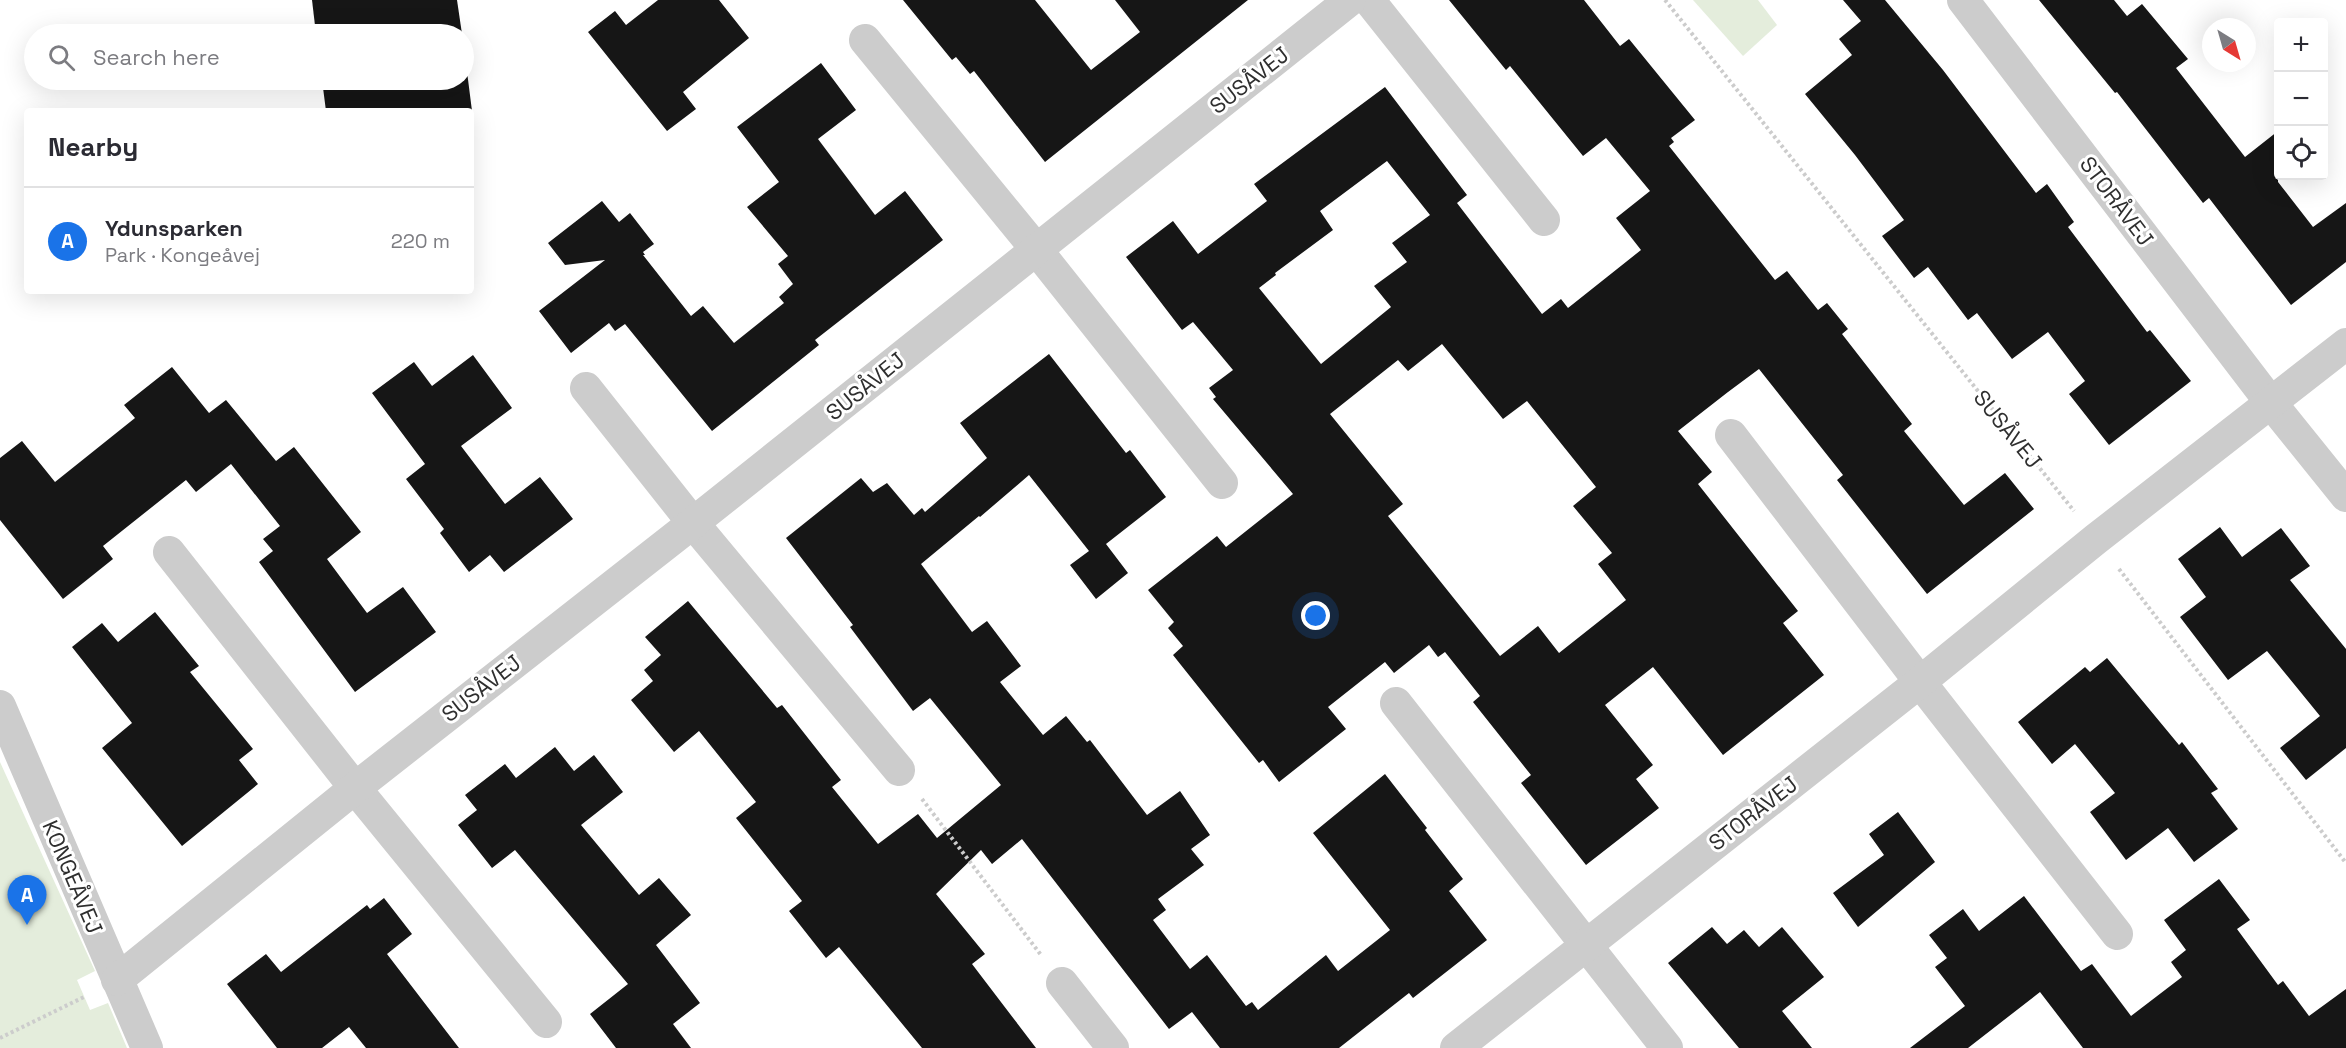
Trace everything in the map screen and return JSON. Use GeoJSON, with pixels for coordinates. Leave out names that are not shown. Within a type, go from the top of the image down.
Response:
{"type":"FeatureCollection","features":[{"type":"Feature","properties":{"kind":"street","name":"SUSÅVEJ"},"geometry":{"type":"LineString","coordinates":[[117,980],[355,788],[693,523],[1350,0]]}},
{"type":"Feature","properties":{"kind":"street"},"geometry":{"type":"LineString","coordinates":[[1369,0],[1544,220]]}},
{"type":"Feature","properties":{"kind":"street","name":"STORÅVEJ"},"geometry":{"type":"LineString","coordinates":[[1963,0],[2271,403],[2346,496]]}},
{"type":"Feature","properties":{"kind":"street"},"geometry":{"type":"LineString","coordinates":[[865,40],[1036,249],[1222,483]]}},
{"type":"Feature","properties":{"kind":"street","name":"STORÅVEJ"},"geometry":{"type":"LineString","coordinates":[[1456,1048],[1920,682],[2096,539],[2346,344]]}},
{"type":"Feature","properties":{"kind":"street"},"geometry":{"type":"LineString","coordinates":[[586,388],[693,523],[899,770]]}},
{"type":"Feature","properties":{"kind":"street"},"geometry":{"type":"LineString","coordinates":[[1731,435],[2117,934]]}},
{"type":"Feature","properties":{"kind":"street"},"geometry":{"type":"LineString","coordinates":[[170,552],[355,788],[546,1022]]}},
{"type":"Feature","properties":{"kind":"street"},"geometry":{"type":"LineString","coordinates":[[1396,704],[1667,1048]]}},
{"type":"Feature","properties":{"kind":"street","name":"KONGEÅVEJ"},"geometry":{"type":"LineString","coordinates":[[0,706],[147,1048]]}},
{"type":"Feature","properties":{"kind":"street"},"geometry":{"type":"LineString","coordinates":[[1062,983],[1113,1048]]}},
{"type":"Feature","properties":{"kind":"path","name":"SUSÅVEJ"},"geometry":{"type":"LineString","coordinates":[[1665,0],[2096,539],[2346,863]]}},
{"type":"Feature","properties":{"kind":"path"},"geometry":{"type":"LineString","coordinates":[[899,770],[1062,983]]}},
{"type":"Feature","properties":{"kind":"path"},"geometry":{"type":"LineString","coordinates":[[0,1038],[117,980]]}},
{"type":"Feature","properties":{"kind":"green space"},"geometry":{"type":"Polygon","coordinates":[[[1693,0],[1758,0],[1777,25],[1743,56],[1693,0]]]}},
{"type":"Feature","properties":{"kind":"green space"},"geometry":{"type":"Polygon","coordinates":[[[0,762],[95,971],[77,980],[90,1010],[108,1003],[127,1048],[0,1048],[0,762]]]}},
{"type":"Feature","properties":{"kind":"building"},"geometry":{"type":"Polygon","coordinates":[[[312,0],[457,0],[461,24],[315,24],[312,0]]]}},
{"type":"Feature","properties":{"kind":"building"},"geometry":{"type":"Polygon","coordinates":[[[658,0],[719,0],[749,38],[683,92],[696,109],[667,131],[588,32],[615,11],[626,25],[658,0]]]}},
{"type":"Feature","properties":{"kind":"building"},"geometry":{"type":"Polygon","coordinates":[[[903,0],[1035,0],[1091,70],[1140,32],[1115,0],[1248,0],[1045,162],[974,71],[970,74],[956,57],[952,60],[903,0]]]}},
{"type":"Feature","properties":{"kind":"building"},"geometry":{"type":"Polygon","coordinates":[[[1449,0],[1584,0],[1620,46],[1629,39],[1695,120],[1671,138],[1674,142],[1669,146],[1775,280],[1787,271],[1818,310],[1827,303],[1848,329],[1842,334],[1912,424],[1904,431],[1964,505],[2005,473],[2034,509],[1927,594],[1837,480],[1843,475],[1759,369],[1678,431],[1712,472],[1698,484],[1798,611],[1783,623],[1824,675],[1723,755],[1653,667],[1605,705],[1653,765],[1636,779],[1659,808],[1586,865],[1521,783],[1531,775],[1473,702],[1480,696],[1445,652],[1438,657],[1429,645],[1394,673],[1385,662],[1328,707],[1346,729],[1279,782],[1263,760],[1259,763],[1173,655],[1183,646],[1168,628],[1174,622],[1148,590],[1217,536],[1226,547],[1293,494],[1213,399],[1216,397],[1209,388],[1233,370],[1193,322],[1182,330],[1126,257],[1173,221],[1198,254],[1267,201],[1254,184],[1385,87],[1467,195],[1457,203],[1542,314],[1561,299],[1568,308],[1641,250],[1616,218],[1650,191],[1606,138],[1583,156],[1510,66],[1506,70],[1449,0]],[[1387,161],[1320,211],[1333,230],[1275,273],[1276,275],[1259,288],[1321,364],[1391,307],[1374,286],[1407,262],[1392,243],[1430,215],[1387,161]],[[1442,344],[1408,371],[1398,360],[1330,414],[1403,504],[1388,516],[1500,656],[1538,626],[1559,653],[1626,600],[1598,564],[1612,553],[1573,506],[1596,487],[1527,401],[1503,419],[1442,344]]]}},
{"type":"Feature","properties":{"kind":"building"},"geometry":{"type":"Polygon","coordinates":[[[1843,0],[1885,0],[1943,70],[2036,193],[2047,184],[2074,222],[2068,227],[2147,332],[2150,330],[2191,381],[2109,445],[2069,394],[2085,381],[2048,332],[2012,359],[1977,313],[1968,320],[1928,267],[1914,278],[1882,236],[1904,220],[1805,94],[1852,55],[1839,39],[1861,21],[1843,0]]]}},
{"type":"Feature","properties":{"kind":"building"},"geometry":{"type":"Polygon","coordinates":[[[2039,0],[2114,0],[2127,16],[2142,4],[2188,59],[2176,68],[2245,157],[2274,134],[2274,180],[2278,180],[2313,227],[2346,203],[2346,262],[2291,305],[2209,198],[2203,203],[2117,92],[2115,93],[2039,0]]]}},
{"type":"Feature","properties":{"kind":"building"},"geometry":{"type":"Polygon","coordinates":[[[821,63],[856,110],[818,139],[875,215],[905,191],[943,240],[815,340],[819,345],[712,431],[625,324],[615,331],[609,323],[571,353],[539,311],[605,260],[565,265],[548,243],[602,201],[619,222],[630,213],[654,244],[643,252],[645,255],[643,255],[691,316],[703,306],[734,343],[784,303],[779,297],[793,284],[778,264],[788,256],[747,207],[779,182],[737,127],[821,63]]]}},
{"type":"Feature","properties":{"kind":"building"},"geometry":{"type":"Polygon","coordinates":[[[323,90],[469,90],[472,108],[326,108],[323,90]]]}},
{"type":"Feature","properties":{"kind":"building"},"geometry":{"type":"Polygon","coordinates":[[[1049,354],[1126,453],[1130,450],[1166,497],[1106,544],[1128,573],[1096,599],[1070,565],[1089,551],[1029,475],[921,564],[972,632],[987,621],[1021,666],[1000,682],[1043,735],[1066,716],[1087,742],[1090,740],[1147,815],[1180,791],[1210,835],[1191,849],[1204,865],[1158,899],[1166,910],[1153,920],[1190,969],[1207,955],[1246,1006],[1252,1002],[1258,1010],[1326,955],[1338,971],[1390,930],[1313,833],[1385,774],[1463,879],[1449,891],[1487,940],[1413,998],[1409,993],[1339,1048],[1220,1048],[1192,1012],[1169,1029],[1022,839],[992,864],[981,850],[936,894],[985,954],[972,964],[1036,1048],[922,1048],[839,947],[826,958],[789,911],[802,901],[736,818],[756,802],[699,731],[674,752],[631,700],[653,681],[644,670],[661,655],[645,637],[688,601],[777,708],[782,705],[841,780],[832,787],[878,844],[918,814],[937,838],[1001,785],[930,698],[913,711],[850,627],[853,625],[786,538],[861,478],[873,492],[887,483],[914,515],[922,508],[925,512],[987,458],[960,423],[1049,354]]]}},
{"type":"Feature","properties":{"kind":"building"},"geometry":{"type":"Polygon","coordinates":[[[473,355],[512,408],[461,446],[505,504],[540,477],[573,519],[504,572],[490,555],[469,572],[440,533],[444,529],[406,479],[425,464],[372,393],[414,362],[432,386],[473,355]]]}},
{"type":"Feature","properties":{"kind":"building"},"geometry":{"type":"Polygon","coordinates":[[[172,367],[209,413],[226,400],[276,461],[294,447],[361,532],[327,559],[367,613],[403,587],[436,632],[355,692],[259,562],[273,551],[263,539],[280,526],[231,464],[196,492],[186,480],[103,546],[113,559],[63,599],[0,520],[0,458],[22,441],[55,482],[135,418],[124,405],[172,367]]]}},
{"type":"Feature","properties":{"kind":"building"},"geometry":{"type":"Polygon","coordinates":[[[2220,527],[2242,557],[2281,528],[2310,566],[2290,580],[2346,649],[2346,748],[2306,780],[2280,748],[2320,716],[2267,651],[2228,680],[2180,617],[2206,597],[2178,559],[2220,527]]]}},
{"type":"Feature","properties":{"kind":"building"},"geometry":{"type":"Polygon","coordinates":[[[155,612],[199,666],[190,672],[253,749],[239,760],[258,784],[182,846],[102,748],[132,723],[72,647],[102,623],[118,642],[155,612]]]}},
{"type":"Feature","properties":{"kind":"building"},"geometry":{"type":"Polygon","coordinates":[[[2107,658],[2179,745],[2182,742],[2218,789],[2211,793],[2238,829],[2194,862],[2168,828],[2126,860],[2090,812],[2115,793],[2075,744],[2052,764],[2018,722],[2085,667],[2090,672],[2107,658]]]}},
{"type":"Feature","properties":{"kind":"building"},"geometry":{"type":"Polygon","coordinates":[[[555,747],[574,771],[594,755],[623,792],[581,825],[639,895],[659,878],[691,915],[656,945],[700,1003],[673,1024],[691,1048],[616,1048],[590,1014],[628,984],[515,850],[492,868],[458,825],[477,810],[465,795],[505,764],[516,778],[555,747]]]}},
{"type":"Feature","properties":{"kind":"building"},"geometry":{"type":"Polygon","coordinates":[[[1898,812],[1935,862],[1858,927],[1833,893],[1884,855],[1869,834],[1898,812]]]}},
{"type":"Feature","properties":{"kind":"building"},"geometry":{"type":"Polygon","coordinates":[[[2219,879],[2250,920],[2237,929],[2278,985],[2283,981],[2309,1016],[2346,989],[2346,1048],[2083,1048],[2040,992],[1968,1048],[1910,1048],[1965,1006],[1935,967],[1947,958],[1929,935],[1963,909],[1979,931],[2024,896],[2081,971],[2092,964],[2131,1016],[2182,977],[2171,962],[2186,950],[2164,920],[2219,879]]]}},
{"type":"Feature","properties":{"kind":"building"},"geometry":{"type":"Polygon","coordinates":[[[384,898],[412,934],[387,954],[459,1048],[366,1048],[349,1027],[322,1048],[277,1048],[227,984],[266,954],[281,972],[367,905],[370,909],[384,898]]]}},
{"type":"Feature","properties":{"kind":"building"},"geometry":{"type":"Polygon","coordinates":[[[1712,927],[1727,944],[1744,930],[1759,947],[1782,927],[1824,977],[1782,1011],[1812,1048],[1739,1048],[1668,963],[1712,927]]]}},
{"type":"Feature","properties":{"kind":"place","name":"Ydunsparken"},"geometry":{"type":"Point","coordinates":[27,925]}}]}
